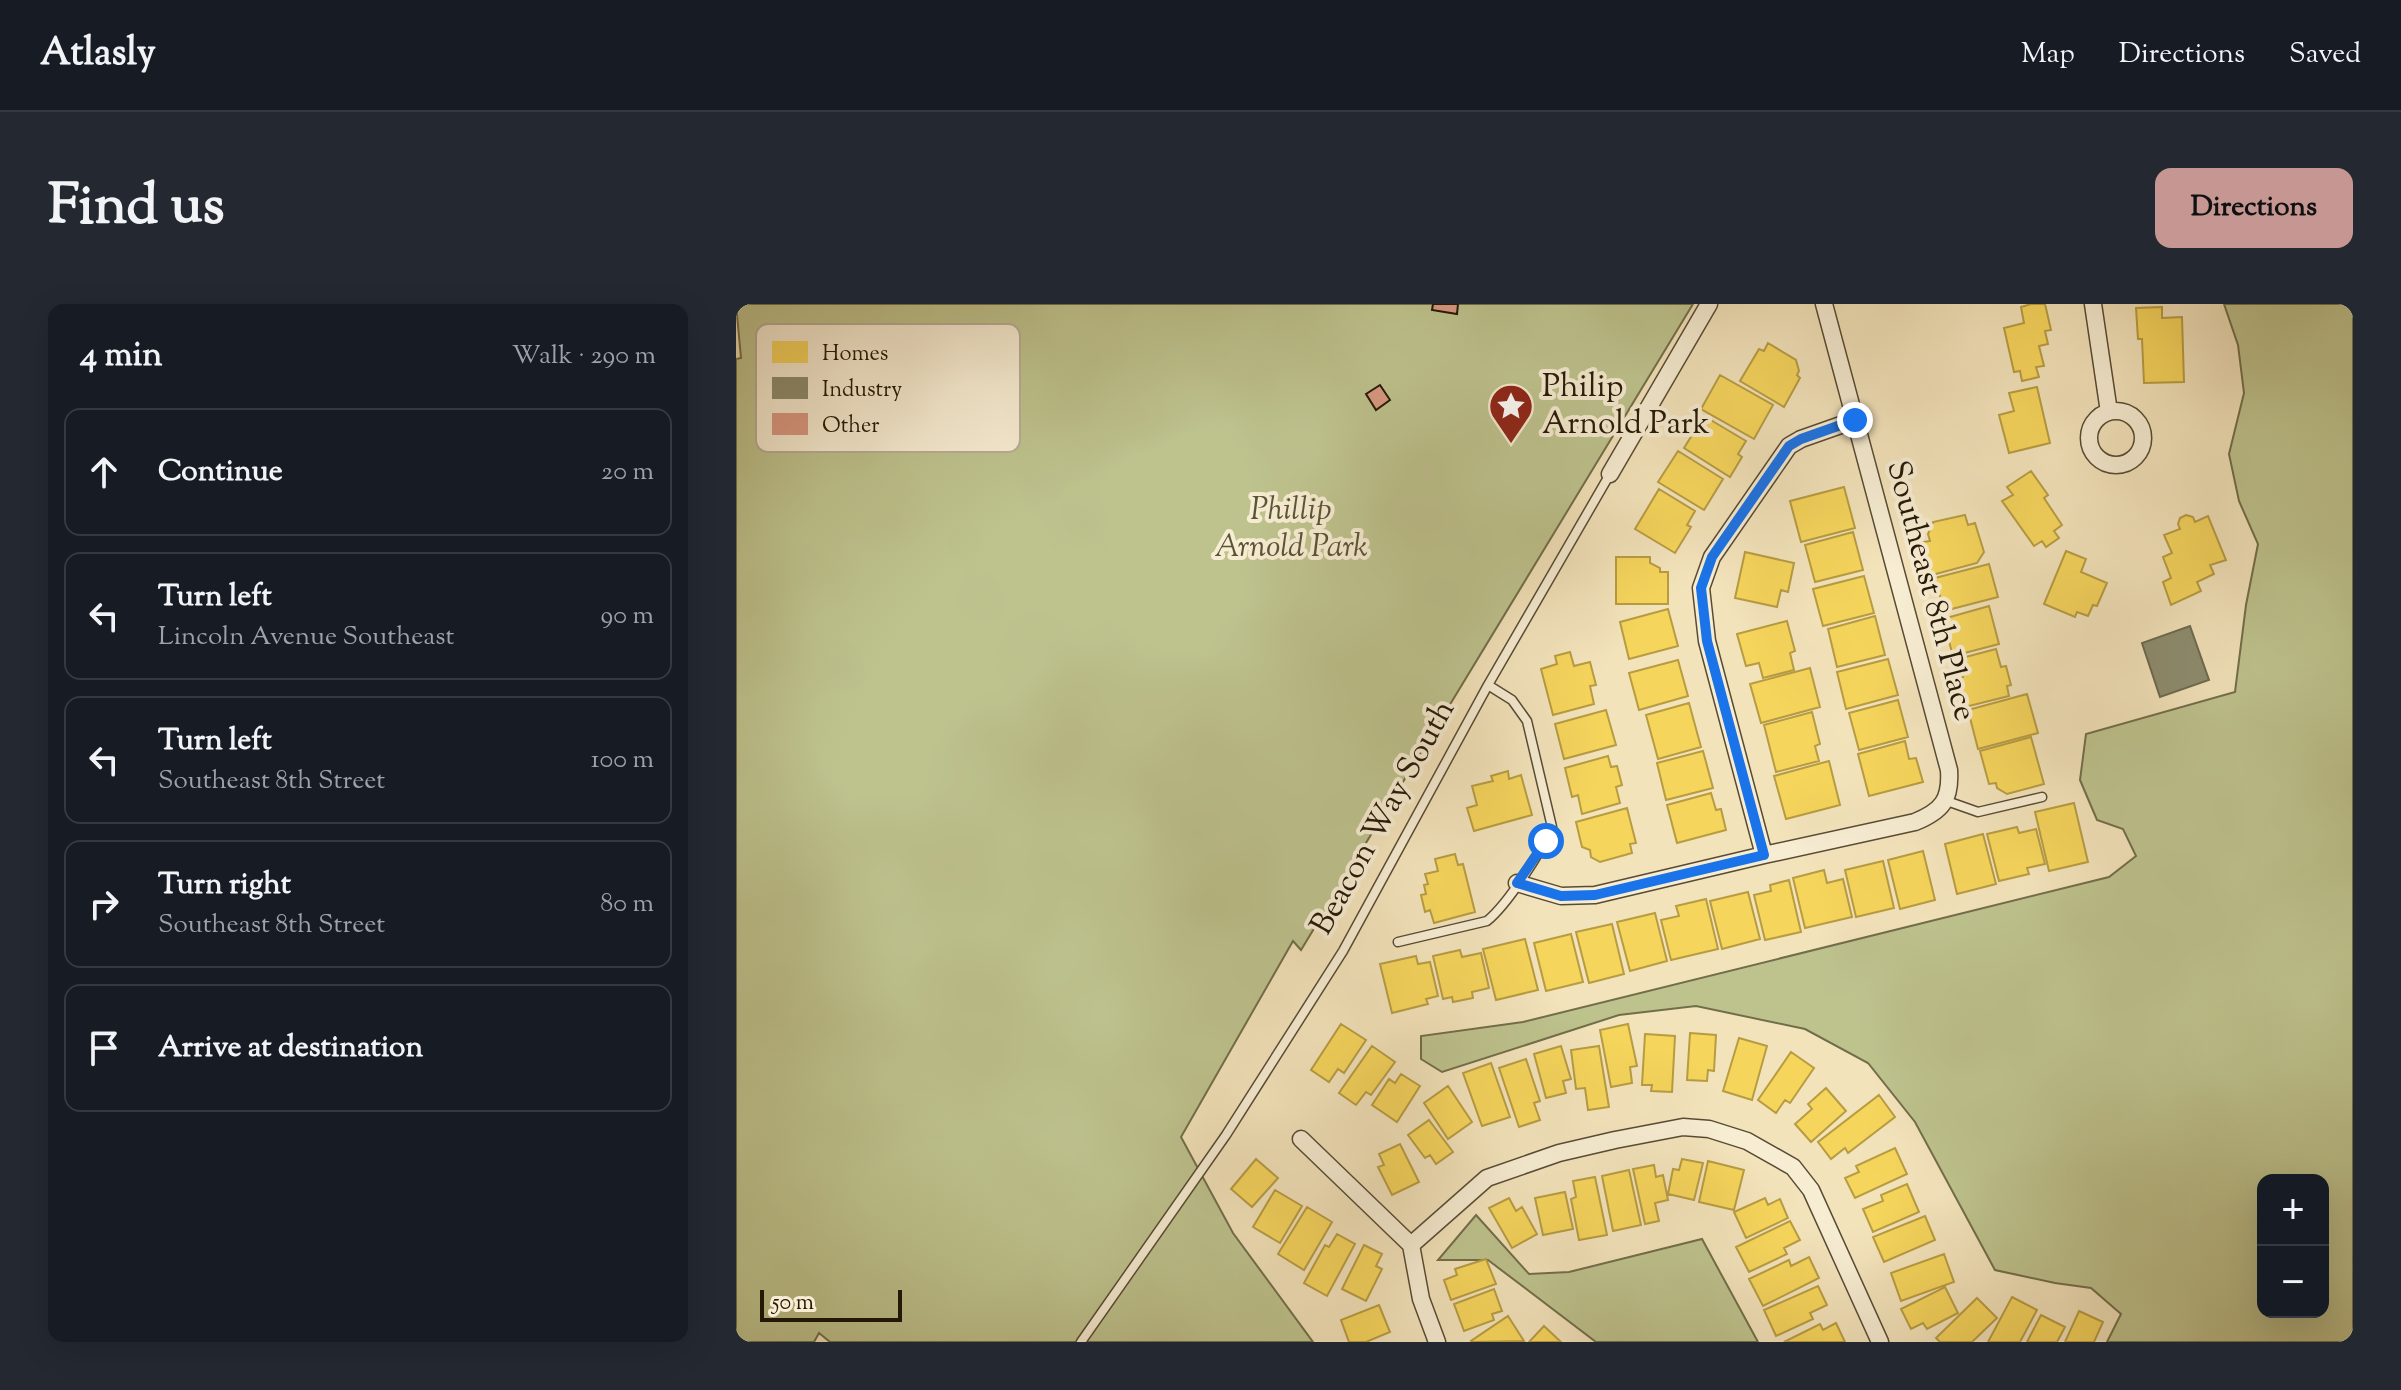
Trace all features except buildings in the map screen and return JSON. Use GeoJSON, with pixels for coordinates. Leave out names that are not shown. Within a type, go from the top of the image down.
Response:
{"type":"FeatureCollection","features":[{"type":"Feature","properties":{"kind":"street","name":"Beacon Way South"},"geometry":{"type":"LineString","coordinates":[[1610,474],[1709,304]]}},
{"type":"Feature","properties":{"kind":"street","name":"Southeast 8th Place"},"geometry":{"type":"LineString","coordinates":[[1824,304],[1949,770],[1950,787],[1944,800]]}},
{"type":"Feature","properties":{"kind":"street"},"geometry":{"type":"LineString","coordinates":[[2093,304],[2109,412]]}},
{"type":"Feature","properties":{"kind":"street"},"geometry":{"type":"LineString","coordinates":[[1764,855],[1707,641],[1701,588],[1712,557],[1789,446],[1855,420]]}},
{"type":"Feature","properties":{"kind":"street"},"geometry":{"type":"LineString","coordinates":[[1517,883],[1561,896],[1595,895],[1915,822],[1933,814],[1944,800]]}},
{"type":"Feature","properties":{"kind":"street"},"geometry":{"type":"LineString","coordinates":[[1411,1245],[1487,1178],[1559,1153],[1615,1140],[1683,1127],[1709,1129],[1747,1141],[1793,1167],[1811,1190],[1880,1342]]}},
{"type":"Feature","properties":{"kind":"street"},"geometry":{"type":"LineString","coordinates":[[1301,1139],[1411,1245],[1421,1299],[1437,1342]]}},
{"type":"Feature","properties":{"kind":"lane","name":"Beacon Way South"},"geometry":{"type":"LineString","coordinates":[[1081,1342],[1226,1135],[1343,951],[1488,685],[1610,474]]}},
{"type":"Feature","properties":{"kind":"lane"},"geometry":{"type":"LineString","coordinates":[[1398,942],[1487,921],[1517,883],[1552,827],[1527,721],[1512,700],[1488,685]]}},
{"type":"Feature","properties":{"kind":"lane"},"geometry":{"type":"LineString","coordinates":[[1944,800],[1978,812],[2042,797]]}},
{"type":"Feature","properties":{"kind":"green space","name":"Phillip Arnold Park"},"geometry":{"type":"Polygon","coordinates":[[[736,304],[1693,304],[1301,950],[1293,941],[1181,1137],[1233,1233],[1313,1342],[830,1342],[819,1333],[814,1342],[736,1342],[736,359],[741,358],[736,304]]]}},
{"type":"Feature","properties":{"kind":"green space"},"geometry":{"type":"Polygon","coordinates":[[[2224,304],[2353,304],[2353,1342],[2107,1342],[2121,1314],[2091,1288],[1995,1270],[1915,1122],[1868,1063],[1805,1029],[1696,1006],[1619,1015],[1442,1072],[1421,1059],[1421,1036],[1523,1022],[2109,877],[2136,856],[2123,829],[2097,820],[2080,780],[2086,734],[2235,692],[2246,605],[2258,544],[2239,501],[2229,454],[2244,393],[2238,345],[2224,304]]]}},
{"type":"Feature","properties":{"kind":"green space"},"geometry":{"type":"Polygon","coordinates":[[[1476,1215],[1529,1274],[1569,1272],[1702,1239],[1758,1342],[1596,1342],[1488,1260],[1438,1260],[1476,1215]]]}},
{"type":"Feature","properties":{"kind":"place","name":"Philip Arnold Park"},"geometry":{"type":"Point","coordinates":[1511,445]}},
{"type":"Feature","properties":{"kind":"route"},"geometry":{"type":"LineString","coordinates":[[1546,841],[1517,883],[1561,896],[1595,895],[1764,855],[1707,641],[1701,588],[1712,557],[1778,458],[1801,439],[1855,420]]}}]}
